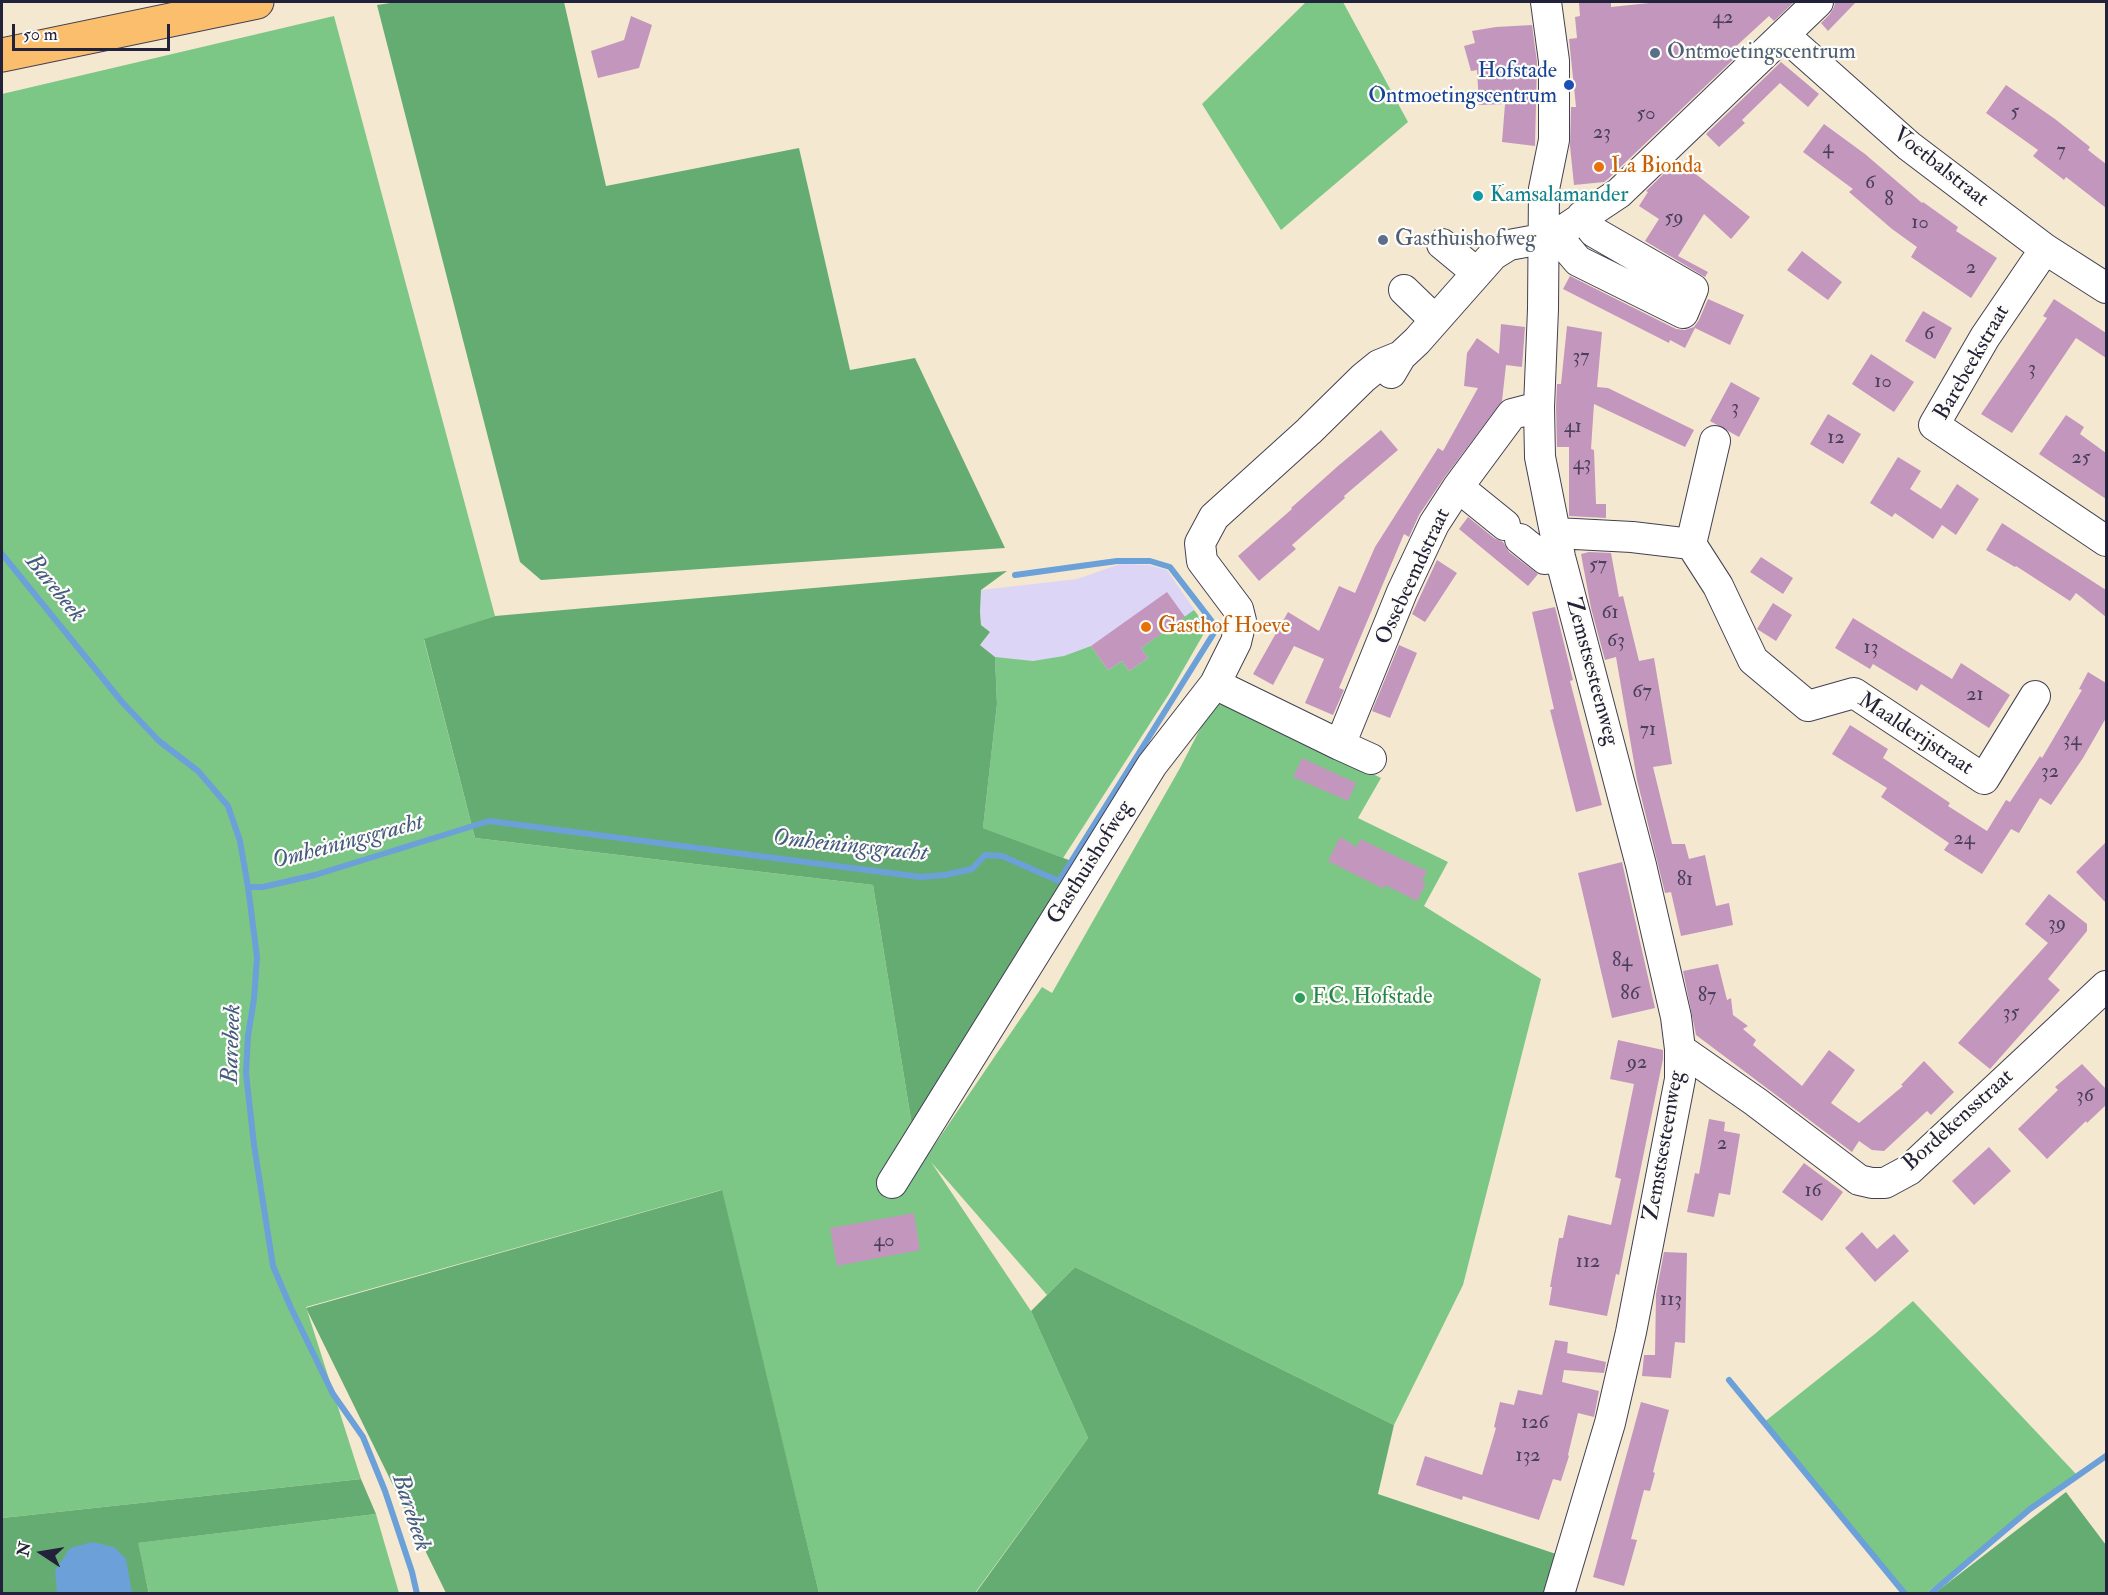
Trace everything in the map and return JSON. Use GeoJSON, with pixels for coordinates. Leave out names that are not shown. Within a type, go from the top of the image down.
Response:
{"type":"FeatureCollection","features":[{"type":"Feature","properties":{"kind":"main road"},"geometry":{"type":"LineString","coordinates":[[2,55],[256,2]]}},
{"type":"Feature","properties":{"kind":"street","name":"Zemstsesteenweg"},"geometry":{"type":"LineString","coordinates":[[1546,2],[1554,61],[1554,140],[1544,189],[1549,237],[1543,309],[1539,407],[1540,457],[1558,545],[1641,866],[1676,1017],[1680,1049],[1680,1079],[1631,1332],[1610,1423],[1559,1593]]}},
{"type":"Feature","properties":{"kind":"street"},"geometry":{"type":"LineString","coordinates":[[1582,216],[1594,232],[1693,289],[1683,313],[1578,261],[1549,237],[1582,216],[1619,193],[1818,2]]}},
{"type":"Feature","properties":{"kind":"street","name":"Voetbalstraat"},"geometry":{"type":"LineString","coordinates":[[1784,35],[1909,146],[2045,249],[2106,288]]}},
{"type":"Feature","properties":{"kind":"street","name":"Gasthuishofweg"},"geometry":{"type":"LineString","coordinates":[[892,1183],[949,1095],[1152,765],[1215,684],[1236,642],[1241,621],[1238,609],[1202,561],[1200,543],[1220,534],[1235,510],[1346,407],[1389,377],[1401,356],[1493,255],[1509,245],[1549,237]]}},
{"type":"Feature","properties":{"kind":"street"},"geometry":{"type":"LineString","coordinates":[[1442,244],[1477,273]]}},
{"type":"Feature","properties":{"kind":"street","name":"Barebeekstraat"},"geometry":{"type":"LineString","coordinates":[[2045,249],[1985,337],[1934,425],[2106,541]]}},
{"type":"Feature","properties":{"kind":"street"},"geometry":{"type":"LineString","coordinates":[[1404,290],[1436,320]]}},
{"type":"Feature","properties":{"kind":"street","name":"Ossebeemdstraat"},"geometry":{"type":"LineString","coordinates":[[1340,745],[1402,592],[1434,524],[1458,487],[1512,414],[1539,407]]}},
{"type":"Feature","properties":{"kind":"street"},"geometry":{"type":"LineString","coordinates":[[1458,487],[1545,558],[1558,545],[1632,537],[1691,544],[1715,441]]}},
{"type":"Feature","properties":{"kind":"street","name":"Maalderijstraat"},"geometry":{"type":"LineString","coordinates":[[1691,544],[1718,586],[1753,660],[1808,706],[1854,693],[1984,779],[2035,696]]}},
{"type":"Feature","properties":{"kind":"street"},"geometry":{"type":"LineString","coordinates":[[1215,684],[1371,759]]}},
{"type":"Feature","properties":{"kind":"street","name":"Bordekensstraat"},"geometry":{"type":"LineString","coordinates":[[1680,1049],[1756,1102],[1859,1180],[1885,1183],[1909,1170],[2106,986]]}},
{"type":"Feature","properties":{"kind":"shaded area"},"geometry":{"type":"Polygon","coordinates":[[[1120,564],[1149,565],[1167,570],[1207,628],[1169,694],[1063,858],[983,828],[997,704],[995,657],[980,645],[990,632],[981,625],[981,590],[1077,579],[1120,564]]]}},
{"type":"Feature","properties":{"kind":"green space"},"geometry":{"type":"Polygon","coordinates":[[[397,2],[564,2],[606,186],[799,148],[850,370],[915,358],[1005,548],[541,580],[520,562],[377,5],[397,2]]]}},
{"type":"Feature","properties":{"kind":"green space"},"geometry":{"type":"Polygon","coordinates":[[[1306,2],[1343,2],[1408,122],[1281,230],[1202,104],[1306,2]]]}},
{"type":"Feature","properties":{"kind":"green space"},"geometry":{"type":"Polygon","coordinates":[[[334,16],[495,616],[424,640],[475,838],[873,885],[914,1138],[927,1156],[1042,987],[1052,993],[1180,768],[1217,696],[1381,778],[1358,818],[1448,862],[1424,906],[1541,979],[1463,1285],[1394,1425],[1075,1267],[1047,1295],[931,1162],[1031,1311],[1088,1438],[975,1593],[819,1593],[721,1190],[306,1307],[361,1479],[2,1518],[2,94],[334,16]]]}},
{"type":"Feature","properties":{"kind":"green space"},"geometry":{"type":"Polygon","coordinates":[[[1007,571],[981,590],[981,625],[990,632],[980,645],[995,657],[997,704],[983,828],[1077,863],[914,1138],[873,885],[475,838],[424,639],[495,616],[1007,571]]]}},
{"type":"Feature","properties":{"kind":"green space"},"geometry":{"type":"Polygon","coordinates":[[[1194,610],[1207,628],[1169,694],[1063,858],[983,828],[997,704],[995,657],[1033,661],[1064,656],[1091,646],[1108,670],[1122,661],[1129,671],[1148,658],[1141,648],[1194,610]]]}},
{"type":"Feature","properties":{"kind":"green space"},"geometry":{"type":"Polygon","coordinates":[[[722,1190],[819,1593],[446,1593],[306,1308],[722,1190]]]}},
{"type":"Feature","properties":{"kind":"green space"},"geometry":{"type":"Polygon","coordinates":[[[1075,1267],[1394,1425],[1378,1494],[1556,1554],[1544,1593],[975,1594],[1088,1438],[1031,1311],[1075,1267]]]}},
{"type":"Feature","properties":{"kind":"green space"},"geometry":{"type":"Polygon","coordinates":[[[1913,1301],[2076,1474],[1925,1594],[1903,1593],[1763,1423],[1913,1301]]]}},
{"type":"Feature","properties":{"kind":"green space"},"geometry":{"type":"Polygon","coordinates":[[[361,1479],[376,1514],[138,1543],[149,1594],[2,1593],[2,1518],[361,1479]]]}},
{"type":"Feature","properties":{"kind":"green space"},"geometry":{"type":"Polygon","coordinates":[[[2066,1492],[2106,1545],[2106,1593],[1935,1593],[2066,1492]]]}},
{"type":"Feature","properties":{"kind":"green space"},"geometry":{"type":"Polygon","coordinates":[[[376,1514],[399,1593],[149,1593],[137,1543],[376,1514]]]}},
{"type":"Feature","properties":{"kind":"water"},"geometry":{"type":"Polygon","coordinates":[[[92,1542],[114,1547],[126,1559],[132,1593],[57,1593],[55,1571],[70,1548],[92,1542]]]}},
{"type":"Feature","properties":{"kind":"building"},"geometry":{"type":"Polygon","coordinates":[[[1611,2],[1611,7],[1659,2],[1794,2],[1774,21],[1769,16],[1732,50],[1737,56],[1608,179],[1604,182],[1574,185],[1570,146],[1571,107],[1576,107],[1569,39],[1577,38],[1575,17],[1580,16],[1579,3],[1611,2]]]}},
{"type":"Feature","properties":{"kind":"building"},"geometry":{"type":"Polygon","coordinates":[[[1835,2],[1856,2],[1828,31],[1821,23],[1830,14],[1835,2]]]}},
{"type":"Feature","properties":{"kind":"building"},"geometry":{"type":"Polygon","coordinates":[[[631,16],[652,25],[639,68],[598,78],[591,51],[624,40],[631,16]]]}},
{"type":"Feature","properties":{"kind":"building"},"geometry":{"type":"Polygon","coordinates":[[[1532,25],[1537,62],[1535,146],[1502,142],[1505,104],[1479,105],[1477,70],[1471,71],[1464,46],[1475,43],[1472,31],[1532,25]]]}},
{"type":"Feature","properties":{"kind":"building"},"geometry":{"type":"Polygon","coordinates":[[[1781,62],[1819,94],[1808,107],[1780,83],[1742,120],[1745,123],[1719,147],[1706,134],[1781,62]]]}},
{"type":"Feature","properties":{"kind":"building"},"geometry":{"type":"Polygon","coordinates":[[[2006,85],[2055,119],[2090,147],[2088,150],[2106,164],[2106,208],[2066,177],[2064,180],[2033,156],[2038,150],[1986,113],[2006,85]]]}},
{"type":"Feature","properties":{"kind":"building"},"geometry":{"type":"Polygon","coordinates":[[[1824,124],[1865,154],[1922,203],[1958,227],[1956,231],[1997,258],[1971,298],[1911,257],[1917,247],[1849,192],[1853,189],[1803,152],[1824,124]]]}},
{"type":"Feature","properties":{"kind":"building"},"geometry":{"type":"Polygon","coordinates":[[[1678,160],[1750,217],[1731,239],[1704,214],[1678,256],[1708,272],[1705,277],[1645,241],[1659,219],[1639,206],[1648,192],[1646,191],[1678,160]]]}},
{"type":"Feature","properties":{"kind":"building"},"geometry":{"type":"Polygon","coordinates":[[[1802,251],[1842,282],[1828,300],[1787,270],[1802,251]]]}},
{"type":"Feature","properties":{"kind":"building"},"geometry":{"type":"Polygon","coordinates":[[[1570,276],[1676,329],[1685,330],[1694,327],[1708,299],[1744,315],[1730,345],[1695,328],[1685,348],[1670,340],[1669,343],[1563,289],[1570,276]]]}},
{"type":"Feature","properties":{"kind":"building"},"geometry":{"type":"Polygon","coordinates":[[[2054,299],[2106,333],[2106,358],[2076,338],[2012,433],[1981,414],[2047,318],[2043,316],[2054,299]]]}},
{"type":"Feature","properties":{"kind":"building"},"geometry":{"type":"Polygon","coordinates":[[[1923,311],[1952,328],[1935,359],[1905,341],[1923,311]]]}},
{"type":"Feature","properties":{"kind":"building"},"geometry":{"type":"Polygon","coordinates":[[[1501,324],[1525,327],[1522,367],[1506,365],[1502,401],[1444,478],[1419,515],[1409,537],[1404,534],[1339,688],[1344,690],[1333,715],[1305,703],[1324,659],[1294,646],[1273,685],[1253,674],[1288,612],[1319,631],[1339,586],[1355,593],[1375,547],[1438,448],[1443,451],[1478,388],[1464,386],[1467,353],[1477,338],[1499,354],[1501,324]]]}},
{"type":"Feature","properties":{"kind":"building"},"geometry":{"type":"Polygon","coordinates":[[[1567,326],[1602,332],[1597,387],[1608,388],[1694,430],[1685,447],[1594,404],[1591,449],[1594,450],[1596,504],[1606,504],[1606,518],[1569,516],[1569,447],[1557,447],[1556,407],[1557,384],[1561,384],[1567,326]]]}},
{"type":"Feature","properties":{"kind":"building"},"geometry":{"type":"Polygon","coordinates":[[[1871,354],[1914,382],[1894,412],[1852,384],[1871,354]]]}},
{"type":"Feature","properties":{"kind":"building"},"geometry":{"type":"Polygon","coordinates":[[[1731,382],[1760,398],[1739,437],[1710,421],[1731,382]]]}},
{"type":"Feature","properties":{"kind":"building"},"geometry":{"type":"Polygon","coordinates":[[[1828,414],[1861,434],[1843,464],[1810,444],[1828,414]]]}},
{"type":"Feature","properties":{"kind":"building"},"geometry":{"type":"Polygon","coordinates":[[[2066,415],[2084,427],[2080,434],[2106,453],[2106,499],[2039,454],[2066,415]]]}},
{"type":"Feature","properties":{"kind":"building"},"geometry":{"type":"Polygon","coordinates":[[[1381,430],[1398,450],[1292,545],[1296,549],[1259,581],[1238,556],[1381,430]]]}},
{"type":"Feature","properties":{"kind":"building"},"geometry":{"type":"Polygon","coordinates":[[[1898,457],[1921,471],[1910,489],[1941,509],[1957,484],[1979,499],[1956,535],[1942,525],[1933,539],[1895,513],[1892,517],[1870,503],[1898,457]]]}},
{"type":"Feature","properties":{"kind":"building"},"geometry":{"type":"Polygon","coordinates":[[[1468,517],[1494,538],[1503,542],[1509,552],[1538,574],[1528,586],[1459,529],[1468,517]]]}},
{"type":"Feature","properties":{"kind":"building"},"geometry":{"type":"Polygon","coordinates":[[[2002,523],[2106,590],[2106,617],[2076,593],[2070,601],[2016,566],[1986,550],[2002,523]]]}},
{"type":"Feature","properties":{"kind":"building"},"geometry":{"type":"Polygon","coordinates":[[[1611,553],[1619,597],[1623,596],[1639,661],[1654,658],[1672,764],[1653,767],[1672,844],[1685,844],[1689,859],[1705,855],[1716,906],[1729,903],[1733,925],[1681,936],[1671,892],[1665,893],[1637,780],[1616,657],[1605,660],[1591,608],[1581,554],[1611,553]]]}},
{"type":"Feature","properties":{"kind":"building"},"geometry":{"type":"Polygon","coordinates":[[[1761,557],[1793,578],[1783,594],[1750,572],[1761,557]]]}},
{"type":"Feature","properties":{"kind":"building"},"geometry":{"type":"Polygon","coordinates":[[[1437,560],[1457,573],[1425,622],[1412,614],[1437,560]]]}},
{"type":"Feature","properties":{"kind":"building"},"geometry":{"type":"Polygon","coordinates":[[[1167,592],[1185,617],[1141,648],[1148,658],[1129,671],[1122,661],[1108,670],[1091,646],[1167,592]]]}},
{"type":"Feature","properties":{"kind":"building"},"geometry":{"type":"Polygon","coordinates":[[[1773,603],[1792,615],[1776,641],[1757,629],[1773,603]]]}},
{"type":"Feature","properties":{"kind":"building"},"geometry":{"type":"Polygon","coordinates":[[[1555,607],[1573,680],[1570,681],[1602,805],[1576,812],[1550,710],[1554,709],[1532,612],[1555,607]]]}},
{"type":"Feature","properties":{"kind":"building"},"geometry":{"type":"Polygon","coordinates":[[[1853,618],[1952,679],[1961,663],[2010,695],[1989,728],[1921,684],[1917,691],[1873,664],[1870,669],[1835,648],[1853,618]]]}},
{"type":"Feature","properties":{"kind":"building"},"geometry":{"type":"Polygon","coordinates":[[[1399,645],[1417,653],[1390,718],[1372,711],[1399,645]]]}},
{"type":"Feature","properties":{"kind":"building"},"geometry":{"type":"Polygon","coordinates":[[[2088,672],[2106,683],[2106,718],[2083,758],[2051,805],[2040,798],[2019,833],[2011,829],[1982,874],[1944,850],[1949,843],[1881,797],[1887,788],[1832,754],[1850,725],[1888,749],[1883,758],[1950,803],[1948,806],[1987,831],[2006,800],[2010,802],[2040,756],[2042,758],[2082,690],[2079,689],[2088,672]]]}},
{"type":"Feature","properties":{"kind":"building"},"geometry":{"type":"Polygon","coordinates":[[[1302,758],[1356,783],[1348,801],[1293,777],[1302,758]]]}},
{"type":"Feature","properties":{"kind":"building"},"geometry":{"type":"Polygon","coordinates":[[[1340,837],[1357,847],[1360,839],[1427,871],[1422,881],[1426,883],[1417,901],[1385,885],[1384,889],[1328,861],[1340,837]]]}},
{"type":"Feature","properties":{"kind":"building"},"geometry":{"type":"Polygon","coordinates":[[[2106,842],[2106,903],[2076,872],[2106,842]]]}},
{"type":"Feature","properties":{"kind":"building"},"geometry":{"type":"Polygon","coordinates":[[[1622,862],[1655,1008],[1612,1018],[1578,873],[1622,862]]]}},
{"type":"Feature","properties":{"kind":"building"},"geometry":{"type":"Polygon","coordinates":[[[2049,894],[2087,924],[2087,931],[2048,979],[2060,990],[1990,1069],[1958,1043],[2048,943],[2025,924],[2049,894]]]}},
{"type":"Feature","properties":{"kind":"building"},"geometry":{"type":"Polygon","coordinates":[[[1718,964],[1727,1000],[1731,998],[1733,1015],[1748,1026],[1743,1029],[1756,1040],[1753,1045],[1802,1086],[1829,1050],[1855,1070],[1831,1103],[1859,1123],[1903,1086],[1901,1085],[1924,1061],[1954,1092],[1931,1115],[1927,1111],[1884,1151],[1872,1150],[1859,1141],[1852,1152],[1696,1035],[1683,971],[1718,964]]]}},
{"type":"Feature","properties":{"kind":"building"},"geometry":{"type":"Polygon","coordinates":[[[1618,1040],[1663,1050],[1663,1059],[1619,1275],[1616,1274],[1607,1316],[1549,1305],[1559,1238],[1563,1238],[1568,1215],[1611,1225],[1621,1179],[1615,1177],[1634,1084],[1610,1079],[1618,1040]]]}},
{"type":"Feature","properties":{"kind":"building"},"geometry":{"type":"Polygon","coordinates":[[[2082,1064],[2106,1089],[2106,1105],[2047,1159],[2018,1129],[2058,1090],[2055,1087],[2082,1064]]]}},
{"type":"Feature","properties":{"kind":"building"},"geometry":{"type":"Polygon","coordinates":[[[1709,1119],[1725,1122],[1724,1131],[1740,1134],[1730,1195],[1719,1193],[1714,1217],[1687,1212],[1695,1173],[1699,1174],[1709,1119]]]}},
{"type":"Feature","properties":{"kind":"building"},"geometry":{"type":"Polygon","coordinates":[[[1989,1147],[2011,1171],[1974,1205],[1952,1181],[1989,1147]]]}},
{"type":"Feature","properties":{"kind":"building"},"geometry":{"type":"Polygon","coordinates":[[[1804,1163],[1843,1192],[1822,1221],[1782,1192],[1804,1163]]]}},
{"type":"Feature","properties":{"kind":"building"},"geometry":{"type":"Polygon","coordinates":[[[914,1213],[920,1250],[837,1266],[830,1228],[914,1213]]]}},
{"type":"Feature","properties":{"kind":"building"},"geometry":{"type":"Polygon","coordinates":[[[1862,1232],[1877,1249],[1894,1234],[1909,1251],[1875,1282],[1845,1248],[1862,1232]]]}},
{"type":"Feature","properties":{"kind":"building"},"geometry":{"type":"Polygon","coordinates":[[[1664,1252],[1687,1253],[1685,1343],[1675,1342],[1671,1378],[1642,1376],[1644,1355],[1655,1355],[1656,1294],[1664,1252]]]}},
{"type":"Feature","properties":{"kind":"building"},"geometry":{"type":"Polygon","coordinates":[[[1555,1340],[1568,1342],[1567,1353],[1606,1362],[1604,1373],[1564,1370],[1562,1382],[1599,1391],[1594,1417],[1578,1413],[1561,1481],[1553,1479],[1539,1520],[1463,1496],[1462,1500],[1416,1485],[1425,1456],[1482,1475],[1496,1428],[1494,1427],[1500,1402],[1514,1405],[1518,1390],[1542,1395],[1555,1340]]]}},
{"type":"Feature","properties":{"kind":"building"},"geometry":{"type":"Polygon","coordinates":[[[1641,1402],[1669,1410],[1650,1491],[1644,1490],[1631,1539],[1637,1540],[1624,1586],[1593,1577],[1641,1402]]]}},
{"type":"Feature","properties":{"kind":"waterway","name":"Barebeek"},"geometry":{"type":"LineString","coordinates":[[2,554],[122,702],[159,741],[198,771],[228,806],[240,841],[257,957],[246,1073],[254,1145],[273,1266],[333,1394],[363,1437],[385,1491],[417,1594]]}},
{"type":"Feature","properties":{"kind":"waterway","name":"Omheiningsgracht"},"geometry":{"type":"LineString","coordinates":[[248,887],[263,887],[315,875],[489,821],[921,877],[972,869],[985,855],[1002,856],[1059,881],[1217,628],[1170,567],[1150,561],[1117,561],[1015,575]]}},
{"type":"Feature","properties":{"kind":"waterway"},"geometry":{"type":"LineString","coordinates":[[1729,1380],[1905,1594]]}},
{"type":"Feature","properties":{"kind":"waterway"},"geometry":{"type":"LineString","coordinates":[[1930,1594],[2030,1509],[2106,1456]]}},
{"type":"Feature","properties":{"kind":"place","name":"Ontmoetingscentrum"},"geometry":{"type":"Point","coordinates":[1655,53]}},
{"type":"Feature","properties":{"kind":"place","name":"Hofstade Ontmoetingscentrum"},"geometry":{"type":"Point","coordinates":[1569,85]}},
{"type":"Feature","properties":{"kind":"place","name":"La Bionda"},"geometry":{"type":"Point","coordinates":[1599,167]}},
{"type":"Feature","properties":{"kind":"place","name":"Kamsalamander"},"geometry":{"type":"Point","coordinates":[1478,196]}},
{"type":"Feature","properties":{"kind":"place","name":"Gasthuishofweg"},"geometry":{"type":"Point","coordinates":[1383,240]}},
{"type":"Feature","properties":{"kind":"place","name":"Gasthof Hoeve"},"geometry":{"type":"Point","coordinates":[1146,627]}},
{"type":"Feature","properties":{"kind":"place","name":"F.C. Hofstade"},"geometry":{"type":"Point","coordinates":[1300,998]}}]}
